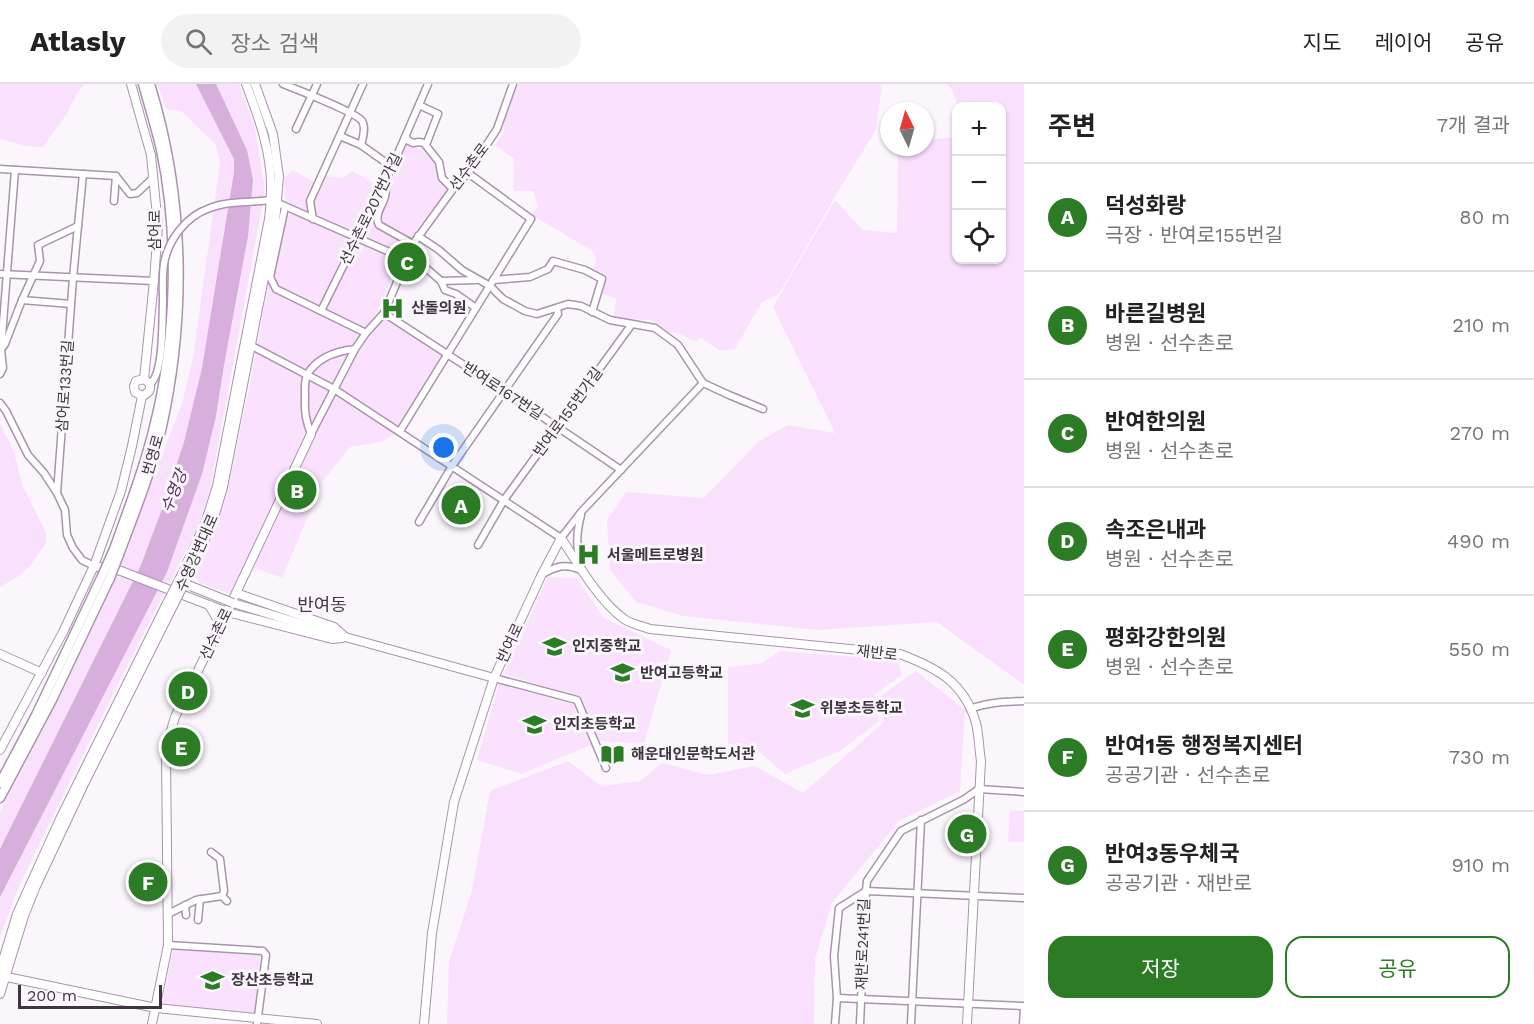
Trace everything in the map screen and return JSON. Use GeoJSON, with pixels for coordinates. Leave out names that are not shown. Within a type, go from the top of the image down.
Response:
{"type":"FeatureCollection","features":[{"type":"Feature","properties":{"kind":"highway","name":"번영로"},"geometry":{"type":"LineString","coordinates":[[117,550],[155,422],[169,344],[171,310],[172,240],[168,196],[161,152],[143,84]]}},
{"type":"Feature","properties":{"kind":"highway","name":"번영로"},"geometry":{"type":"LineString","coordinates":[[0,798],[52,700],[106,577],[147,478],[160,433],[175,346],[179,255],[172,180],[164,132],[150,84]]}},
{"type":"Feature","properties":{"kind":"highway","name":"번영로"},"geometry":{"type":"LineString","coordinates":[[0,783],[106,577]]}},
{"type":"Feature","properties":{"kind":"main road","name":"삼어로"},"geometry":{"type":"LineString","coordinates":[[131,84],[151,155],[158,226],[147,382]]}},
{"type":"Feature","properties":{"kind":"main road","name":"수영강변대로"},"geometry":{"type":"LineString","coordinates":[[186,573],[217,486],[263,249],[278,203],[272,190],[263,133],[246,84]]}},
{"type":"Feature","properties":{"kind":"main road","name":"수영강변대로"},"geometry":{"type":"LineString","coordinates":[[0,994],[2,974],[36,886],[168,607],[212,524],[223,487],[278,203],[279,177],[273,134],[256,84]]}},
{"type":"Feature","properties":{"kind":"main road"},"geometry":{"type":"LineString","coordinates":[[0,750],[63,632],[94,566],[121,491],[142,396],[149,392],[147,382],[136,381],[135,392],[142,396]]}},
{"type":"Feature","properties":{"kind":"main road","name":"선수촌로"},"geometry":{"type":"LineString","coordinates":[[152,1024],[168,945],[166,755],[170,734],[175,717],[311,434]]}},
{"type":"Feature","properties":{"kind":"main road","name":"재반로"},"geometry":{"type":"LineString","coordinates":[[561,538],[581,570],[611,608],[626,621],[650,629],[900,654],[923,663],[945,676],[960,690],[976,724],[981,761],[967,1024]]}},
{"type":"Feature","properties":{"kind":"main road","name":"반여로"},"geometry":{"type":"LineString","coordinates":[[424,1024],[432,933],[454,802],[494,678],[561,538]]}},
{"type":"Feature","properties":{"kind":"main road"},"geometry":{"type":"LineString","coordinates":[[94,566],[121,571],[227,612],[332,639],[342,636]]}},
{"type":"Feature","properties":{"kind":"main road"},"geometry":{"type":"LineString","coordinates":[[181,582],[233,603],[494,678]]}},
{"type":"Feature","properties":{"kind":"main road"},"geometry":{"type":"LineString","coordinates":[[236,593],[334,627],[342,636]]}},
{"type":"Feature","properties":{"kind":"main road"},"geometry":{"type":"LineString","coordinates":[[209,604],[219,628]]}},
{"type":"Feature","properties":{"kind":"main road"},"geometry":{"type":"LineString","coordinates":[[0,654],[42,672]]}},
{"type":"Feature","properties":{"kind":"main road"},"geometry":{"type":"LineString","coordinates":[[2,974],[156,1008],[257,1021],[317,1024]]}},
{"type":"Feature","properties":{"kind":"street"},"geometry":{"type":"LineString","coordinates":[[283,84],[313,95],[359,118],[364,126],[361,145]]}},
{"type":"Feature","properties":{"kind":"street"},"geometry":{"type":"LineString","coordinates":[[296,129],[318,84]]}},
{"type":"Feature","properties":{"kind":"street"},"geometry":{"type":"LineString","coordinates":[[313,219],[310,201],[363,84]]}},
{"type":"Feature","properties":{"kind":"street","name":"선수촌로207번가길"},"geometry":{"type":"LineString","coordinates":[[321,311],[392,167],[428,84]]}},
{"type":"Feature","properties":{"kind":"street","name":"선수촌로"},"geometry":{"type":"LineString","coordinates":[[311,434],[355,350],[366,333],[384,313],[413,244],[453,189],[468,173],[496,129],[513,84]]}},
{"type":"Feature","properties":{"kind":"street"},"geometry":{"type":"LineString","coordinates":[[419,105],[438,114],[426,145]]}},
{"type":"Feature","properties":{"kind":"street"},"geometry":{"type":"LineString","coordinates":[[406,135],[407,140],[426,145],[439,162],[442,178],[453,189]]}},
{"type":"Feature","properties":{"kind":"street"},"geometry":{"type":"LineString","coordinates":[[340,136],[361,145],[392,167]]}},
{"type":"Feature","properties":{"kind":"street"},"geometry":{"type":"LineString","coordinates":[[0,169],[116,176],[130,194],[137,194],[153,178]]}},
{"type":"Feature","properties":{"kind":"street"},"geometry":{"type":"LineString","coordinates":[[0,374],[3,368],[4,275],[15,170]]}},
{"type":"Feature","properties":{"kind":"street"},"geometry":{"type":"LineString","coordinates":[[400,431],[531,219],[468,173]]}},
{"type":"Feature","properties":{"kind":"street","name":"삼어로133번길"},"geometry":{"type":"LineString","coordinates":[[57,493],[83,174]]}},
{"type":"Feature","properties":{"kind":"street"},"geometry":{"type":"LineString","coordinates":[[114,201],[116,176]]}},
{"type":"Feature","properties":{"kind":"street"},"geometry":{"type":"LineString","coordinates":[[385,180],[385,198],[377,221],[379,225],[413,244]]}},
{"type":"Feature","properties":{"kind":"street"},"geometry":{"type":"LineString","coordinates":[[147,382],[153,382],[157,375],[161,343],[164,262],[175,235],[185,223],[208,208],[236,202],[278,203],[426,268],[441,281],[445,290],[456,294],[476,308]]}},
{"type":"Feature","properties":{"kind":"street"},"geometry":{"type":"LineString","coordinates":[[278,203],[270,277],[276,289],[366,333]]}},
{"type":"Feature","properties":{"kind":"street"},"geometry":{"type":"LineString","coordinates":[[2,348],[40,261],[38,245],[78,226]]}},
{"type":"Feature","properties":{"kind":"street"},"geometry":{"type":"LineString","coordinates":[[418,236],[462,270],[477,279],[492,283],[530,277],[548,269],[552,261],[585,270],[602,279],[592,312]]}},
{"type":"Feature","properties":{"kind":"street"},"geometry":{"type":"LineString","coordinates":[[4,275],[154,281]]}},
{"type":"Feature","properties":{"kind":"street"},"geometry":{"type":"LineString","coordinates":[[441,281],[477,279]]}},
{"type":"Feature","properties":{"kind":"street"},"geometry":{"type":"LineString","coordinates":[[492,283],[503,299],[525,311],[537,314],[568,304],[581,306],[610,320],[655,328],[678,345],[703,383],[763,409]]}},
{"type":"Feature","properties":{"kind":"street"},"geometry":{"type":"LineString","coordinates":[[22,300],[71,304]]}},
{"type":"Feature","properties":{"kind":"street"},"geometry":{"type":"LineString","coordinates":[[419,522],[452,466],[558,314],[557,308]]}},
{"type":"Feature","properties":{"kind":"street","name":"반여로167번길"},"geometry":{"type":"LineString","coordinates":[[384,313],[621,470]]}},
{"type":"Feature","properties":{"kind":"street","name":"반여로155번가길"},"geometry":{"type":"LineString","coordinates":[[478,545],[504,500],[632,324]]}},
{"type":"Feature","properties":{"kind":"street"},"geometry":{"type":"LineString","coordinates":[[250,345],[334,389],[561,538]]}},
{"type":"Feature","properties":{"kind":"street"},"geometry":{"type":"LineString","coordinates":[[311,434],[304,408],[305,382],[308,374],[313,367],[330,354],[355,350]]}},
{"type":"Feature","properties":{"kind":"street","name":"반여로"},"geometry":{"type":"LineString","coordinates":[[561,538],[582,511],[703,383]]}},
{"type":"Feature","properties":{"kind":"street"},"geometry":{"type":"LineString","coordinates":[[0,403],[28,455],[57,493],[65,510],[69,541],[82,560],[94,566]]}},
{"type":"Feature","properties":{"kind":"street"},"geometry":{"type":"LineString","coordinates":[[581,570],[576,546],[582,511]]}},
{"type":"Feature","properties":{"kind":"street"},"geometry":{"type":"LineString","coordinates":[[541,576],[552,568],[571,565],[581,570]]}},
{"type":"Feature","properties":{"kind":"street"},"geometry":{"type":"LineString","coordinates":[[494,678],[577,700],[606,768]]}},
{"type":"Feature","properties":{"kind":"street"},"geometry":{"type":"LineString","coordinates":[[970,709],[999,702],[1024,701]]}},
{"type":"Feature","properties":{"kind":"street"},"geometry":{"type":"LineString","coordinates":[[1024,792],[979,789],[963,800],[902,831],[867,881],[866,891],[1024,898]]}},
{"type":"Feature","properties":{"kind":"street"},"geometry":{"type":"LineString","coordinates":[[911,1024],[921,820]]}},
{"type":"Feature","properties":{"kind":"street"},"geometry":{"type":"LineString","coordinates":[[168,914],[200,899],[225,898],[220,859],[211,852]]}},
{"type":"Feature","properties":{"kind":"street","name":"재반로241번길"},"geometry":{"type":"LineString","coordinates":[[866,891],[839,908],[834,956],[837,998],[1024,1007]]}},
{"type":"Feature","properties":{"kind":"street","name":"재반로241번길"},"geometry":{"type":"LineString","coordinates":[[861,999],[866,891]]}},
{"type":"Feature","properties":{"kind":"street"},"geometry":{"type":"LineString","coordinates":[[198,920],[200,899]]}},
{"type":"Feature","properties":{"kind":"street"},"geometry":{"type":"LineString","coordinates":[[185,905],[186,915]]}},
{"type":"Feature","properties":{"kind":"street"},"geometry":{"type":"LineString","coordinates":[[168,945],[263,951],[266,955],[257,1021]]}},
{"type":"Feature","properties":{"kind":"street"},"geometry":{"type":"LineString","coordinates":[[835,1024],[837,998]]}},
{"type":"Feature","properties":{"kind":"street"},"geometry":{"type":"LineString","coordinates":[[860,1024],[861,999]]}},
{"type":"Feature","properties":{"kind":"street"},"geometry":{"type":"LineString","coordinates":[[1023,1024],[1024,1007]]}},
{"type":"Feature","properties":{"kind":"shaded area"},"geometry":{"type":"Polygon","coordinates":[[[0,84],[84,84],[68,112],[43,147],[26,146],[0,139],[0,84]]]}},
{"type":"Feature","properties":{"kind":"shaded area"},"geometry":{"type":"Polygon","coordinates":[[[157,84],[239,84],[255,128],[265,190],[210,490],[197,529],[18,888],[0,938],[0,812],[61,694],[127,550],[182,404],[193,358],[220,163],[216,145],[181,111],[166,109],[157,84]]]}},
{"type":"Feature","properties":{"kind":"shaded area"},"geometry":{"type":"Polygon","coordinates":[[[518,84],[882,84],[876,130],[779,294],[762,302],[735,349],[720,351],[701,338],[696,341],[678,333],[666,332],[649,320],[624,319],[614,316],[616,299],[600,293],[604,277],[591,271],[596,262],[594,252],[530,214],[538,208],[533,191],[515,191],[513,187],[514,159],[495,145],[504,133],[504,121],[518,84]]]}},
{"type":"Feature","properties":{"kind":"shaded area"},"geometry":{"type":"Polygon","coordinates":[[[947,84],[1024,84],[1024,685],[937,622],[817,630],[683,616],[636,602],[610,570],[607,520],[626,492],[704,498],[758,442],[788,425],[835,433],[773,307],[835,200],[863,230],[897,233],[898,156],[934,156],[934,139],[952,137],[952,264],[1006,264],[1006,102],[956,102],[947,84]]]}},
{"type":"Feature","properties":{"kind":"shaded area"},"geometry":{"type":"Polygon","coordinates":[[[405,144],[420,149],[423,147],[439,168],[441,182],[447,190],[404,249],[397,250],[285,201],[284,178],[293,170],[314,182],[322,181],[325,176],[343,178],[352,171],[384,189],[405,144]]]}},
{"type":"Feature","properties":{"kind":"shaded area"},"geometry":{"type":"Polygon","coordinates":[[[293,213],[395,258],[397,265],[377,313],[355,343],[297,453],[230,594],[199,583],[196,576],[229,484],[280,221],[293,213]]]}},
{"type":"Feature","properties":{"kind":"shaded area"},"geometry":{"type":"Polygon","coordinates":[[[384,318],[440,353],[443,358],[400,424],[396,434],[381,442],[350,447],[323,481],[282,578],[253,567],[333,399],[356,356],[384,318]]]}},
{"type":"Feature","properties":{"kind":"shaded area"},"geometry":{"type":"Polygon","coordinates":[[[0,423],[14,452],[23,487],[46,532],[46,543],[30,566],[19,576],[0,587],[0,423]]]}},
{"type":"Feature","properties":{"kind":"shaded area"},"geometry":{"type":"Polygon","coordinates":[[[548,577],[577,578],[604,618],[671,650],[644,744],[599,741],[579,697],[504,674],[548,577]]]}},
{"type":"Feature","properties":{"kind":"shaded area"},"geometry":{"type":"Polygon","coordinates":[[[607,633],[639,645],[620,691],[587,678],[607,633]]]}},
{"type":"Feature","properties":{"kind":"shaded area"},"geometry":{"type":"Polygon","coordinates":[[[533,641],[576,659],[564,689],[517,674],[533,641]]]}},
{"type":"Feature","properties":{"kind":"shaded area","name":"위봉초등학교"},"geometry":{"type":"Polygon","coordinates":[[[779,651],[898,660],[902,675],[874,695],[879,721],[840,751],[785,774],[759,752],[728,747],[728,667],[762,663],[779,651]]]}},
{"type":"Feature","properties":{"kind":"shaded area"},"geometry":{"type":"Polygon","coordinates":[[[779,668],[787,748],[780,749],[743,726],[739,674],[779,668]]]}},
{"type":"Feature","properties":{"kind":"shaded area"},"geometry":{"type":"Polygon","coordinates":[[[916,671],[965,710],[960,791],[899,821],[832,903],[815,959],[814,1024],[447,1024],[449,962],[472,890],[490,791],[568,761],[601,786],[640,781],[662,763],[708,775],[755,766],[803,793],[884,722],[879,697],[916,671]]]}},
{"type":"Feature","properties":{"kind":"shaded area","name":"인지초등학교"},"geometry":{"type":"Polygon","coordinates":[[[499,684],[573,704],[591,745],[521,774],[477,760],[499,684]]]}},
{"type":"Feature","properties":{"kind":"shaded area"},"geometry":{"type":"Polygon","coordinates":[[[498,714],[533,724],[520,767],[485,756],[498,714]]]}},
{"type":"Feature","properties":{"kind":"shaded area"},"geometry":{"type":"Polygon","coordinates":[[[1010,810],[1024,811],[1024,842],[1008,842],[1010,810]]]}},
{"type":"Feature","properties":{"kind":"shaded area","name":"장산초등학교"},"geometry":{"type":"Polygon","coordinates":[[[173,950],[261,955],[255,1015],[162,1004],[173,950]]]}},
{"type":"Feature","properties":{"kind":"shaded area"},"geometry":{"type":"Polygon","coordinates":[[[185,971],[237,975],[235,1006],[183,1002],[185,971]]]}},
{"type":"Feature","properties":{"kind":"water","name":"수영강"},"geometry":{"type":"Polygon","coordinates":[[[196,84],[216,84],[247,150],[253,180],[248,236],[216,416],[202,474],[167,572],[0,897],[0,849],[141,565],[184,442],[202,368],[234,172],[234,159],[196,84]]]}},
{"type":"Feature","properties":{"kind":"place","name":"반여한의원"},"geometry":{"type":"Point","coordinates":[407,262]}},
{"type":"Feature","properties":{"kind":"place","name":"산돌의원"},"geometry":{"type":"Point","coordinates":[393,308]}},
{"type":"Feature","properties":{"kind":"place","name":"바른길병원"},"geometry":{"type":"Point","coordinates":[297,490]}},
{"type":"Feature","properties":{"kind":"place","name":"덕성화랑"},"geometry":{"type":"Point","coordinates":[461,505]}},
{"type":"Feature","properties":{"kind":"place","name":"서울메트로병원"},"geometry":{"type":"Point","coordinates":[589,555]}},
{"type":"Feature","properties":{"kind":"place","name":"인지중학교"},"geometry":{"type":"Point","coordinates":[554,646]}},
{"type":"Feature","properties":{"kind":"place","name":"반여고등학교"},"geometry":{"type":"Point","coordinates":[622,673]}},
{"type":"Feature","properties":{"kind":"place","name":"속조은내과"},"geometry":{"type":"Point","coordinates":[188,691]}},
{"type":"Feature","properties":{"kind":"place","name":"위봉초등학교"},"geometry":{"type":"Point","coordinates":[802,708]}},
{"type":"Feature","properties":{"kind":"place","name":"인지초등학교"},"geometry":{"type":"Point","coordinates":[535,724]}},
{"type":"Feature","properties":{"kind":"place","name":"평화강한의원"},"geometry":{"type":"Point","coordinates":[181,747]}},
{"type":"Feature","properties":{"kind":"place","name":"해운대인문학도서관"},"geometry":{"type":"Point","coordinates":[613,754]}},
{"type":"Feature","properties":{"kind":"place","name":"반여3동우체국"},"geometry":{"type":"Point","coordinates":[967,834]}},
{"type":"Feature","properties":{"kind":"place","name":"반여1동 행정복지센터"},"geometry":{"type":"Point","coordinates":[148,882]}},
{"type":"Feature","properties":{"kind":"place","name":"장산초등학교"},"geometry":{"type":"Point","coordinates":[213,980]}},
{"type":"Feature","properties":{"kind":"district","name":"반여동"},"geometry":{"type":"Point","coordinates":[322,604]}}]}
